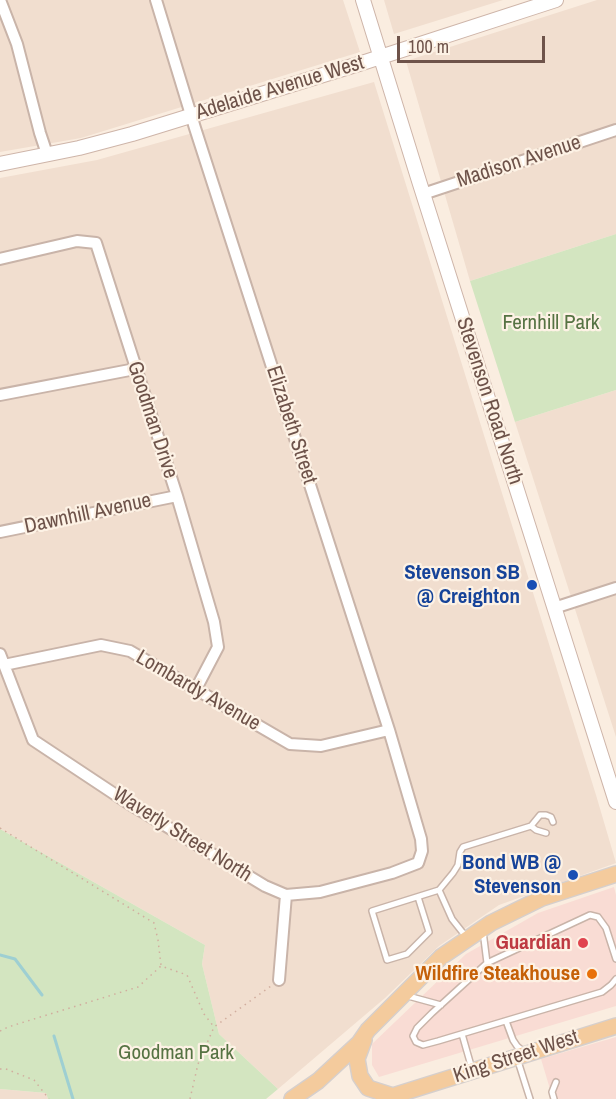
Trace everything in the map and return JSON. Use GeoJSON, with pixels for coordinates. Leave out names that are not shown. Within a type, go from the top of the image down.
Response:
{"type":"FeatureCollection","features":[{"type":"Feature","properties":{"kind":"main road","name":"Stevenson Road North"},"geometry":{"type":"LineString","coordinates":[[363,0],[616,802]]}},
{"type":"Feature","properties":{"kind":"main road","name":"Adelaide Avenue West"},"geometry":{"type":"LineString","coordinates":[[0,164],[104,142],[556,0]]}},
{"type":"Feature","properties":{"kind":"main road"},"geometry":{"type":"LineString","coordinates":[[292,1099],[318,1081],[359,1043],[368,1030],[441,957],[491,923],[542,898],[616,874]]}},
{"type":"Feature","properties":{"kind":"main road","name":"King Street West"},"geometry":{"type":"LineString","coordinates":[[388,1097],[616,1026]]}},
{"type":"Feature","properties":{"kind":"main road"},"geometry":{"type":"LineString","coordinates":[[368,1030],[357,1059],[360,1076],[368,1088],[388,1097]]}},
{"type":"Feature","properties":{"kind":"street"},"geometry":{"type":"LineString","coordinates":[[0,0],[17,44],[47,154]]}},
{"type":"Feature","properties":{"kind":"street","name":"Elizabeth Street"},"geometry":{"type":"LineString","coordinates":[[156,0],[191,116],[389,730],[421,839],[422,851]]}},
{"type":"Feature","properties":{"kind":"street","name":"Madison Avenue"},"geometry":{"type":"LineString","coordinates":[[423,194],[616,130]]}},
{"type":"Feature","properties":{"kind":"street","name":"Goodman Drive"},"geometry":{"type":"LineString","coordinates":[[0,259],[77,241],[96,243],[177,496],[214,622],[218,647],[196,689]]}},
{"type":"Feature","properties":{"kind":"street"},"geometry":{"type":"LineString","coordinates":[[0,395],[135,369]]}},
{"type":"Feature","properties":{"kind":"street","name":"Dawnhill Avenue"},"geometry":{"type":"LineString","coordinates":[[0,532],[177,496]]}},
{"type":"Feature","properties":{"kind":"street"},"geometry":{"type":"LineString","coordinates":[[554,608],[616,588]]}},
{"type":"Feature","properties":{"kind":"street","name":"Lombardy Avenue"},"geometry":{"type":"LineString","coordinates":[[4,665],[101,645],[130,651],[290,744],[321,746],[389,730]]}},
{"type":"Feature","properties":{"kind":"street","name":"Waverly Street North"},"geometry":{"type":"LineString","coordinates":[[0,654],[33,740],[128,803],[265,886],[286,894],[320,892],[392,873],[418,862],[422,851]]}},
{"type":"Feature","properties":{"kind":"street"},"geometry":{"type":"LineString","coordinates":[[279,980],[286,894]]}},
{"type":"Feature","properties":{"kind":"lane"},"geometry":{"type":"LineString","coordinates":[[418,897],[429,932],[407,954],[387,960],[372,911],[440,890],[458,865],[463,847],[531,826],[540,815],[551,817],[553,822]]}},
{"type":"Feature","properties":{"kind":"lane"},"geometry":{"type":"LineString","coordinates":[[531,826],[546,833]]}},
{"type":"Feature","properties":{"kind":"lane"},"geometry":{"type":"LineString","coordinates":[[440,890],[452,919],[468,939]]}},
{"type":"Feature","properties":{"kind":"lane"},"geometry":{"type":"LineString","coordinates":[[616,959],[606,928],[598,917],[590,915],[487,963],[417,1028],[413,1036],[416,1042],[423,1045],[602,992],[616,979]]}},
{"type":"Feature","properties":{"kind":"lane"},"geometry":{"type":"LineString","coordinates":[[482,929],[487,963]]}},
{"type":"Feature","properties":{"kind":"lane"},"geometry":{"type":"LineString","coordinates":[[403,995],[414,996],[441,1005]]}},
{"type":"Feature","properties":{"kind":"lane"},"geometry":{"type":"LineString","coordinates":[[506,1021],[521,1055],[530,1099]]}},
{"type":"Feature","properties":{"kind":"lane"},"geometry":{"type":"LineString","coordinates":[[462,1034],[472,1071]]}},
{"type":"Feature","properties":{"kind":"lane"},"geometry":{"type":"LineString","coordinates":[[554,1099],[552,1092],[556,1082]]}},
{"type":"Feature","properties":{"kind":"path"},"geometry":{"type":"LineString","coordinates":[[0,828],[154,923],[161,966]]}},
{"type":"Feature","properties":{"kind":"path"},"geometry":{"type":"LineString","coordinates":[[161,966],[187,975],[204,1014],[214,1027]]}},
{"type":"Feature","properties":{"kind":"path"},"geometry":{"type":"LineString","coordinates":[[0,1031],[138,987],[161,966]]}},
{"type":"Feature","properties":{"kind":"path"},"geometry":{"type":"LineString","coordinates":[[190,1099],[198,1064],[214,1027],[279,980]]}},
{"type":"Feature","properties":{"kind":"path"},"geometry":{"type":"LineString","coordinates":[[0,1069],[6,1069],[34,1080],[49,1099]]}},
{"type":"Feature","properties":{"kind":"shaded area"},"geometry":{"type":"Polygon","coordinates":[[[0,0],[343,0],[360,52],[81,138],[0,152],[0,0]]]}},
{"type":"Feature","properties":{"kind":"shaded area"},"geometry":{"type":"Polygon","coordinates":[[[384,0],[503,0],[394,34],[384,0]]]}},
{"type":"Feature","properties":{"kind":"shaded area"},"geometry":{"type":"Polygon","coordinates":[[[597,0],[616,0],[616,234],[470,281],[406,61],[597,0]]]}},
{"type":"Feature","properties":{"kind":"shaded area"},"geometry":{"type":"Polygon","coordinates":[[[374,82],[616,863],[499,905],[439,946],[385,998],[278,1089],[219,1034],[202,964],[205,945],[0,829],[0,178],[97,160],[374,82]]]}},
{"type":"Feature","properties":{"kind":"shaded area"},"geometry":{"type":"Polygon","coordinates":[[[616,390],[616,737],[515,422],[616,390]]]}},
{"type":"Feature","properties":{"kind":"shaded area"},"geometry":{"type":"Polygon","coordinates":[[[614,887],[616,895],[616,1006],[379,1077],[372,1065],[372,1044],[466,954],[538,913],[614,887]]]}},
{"type":"Feature","properties":{"kind":"shaded area"},"geometry":{"type":"Polygon","coordinates":[[[616,1037],[616,1099],[553,1099],[541,1059],[616,1037]]]}},
{"type":"Feature","properties":{"kind":"shaded area"},"geometry":{"type":"Polygon","coordinates":[[[0,1089],[46,1093],[48,1099],[0,1099],[0,1089]]]}},
{"type":"Feature","properties":{"kind":"green space","name":"Fernhill Park"},"geometry":{"type":"Polygon","coordinates":[[[616,234],[616,390],[515,422],[470,281],[616,234]]]}},
{"type":"Feature","properties":{"kind":"green space","name":"Goodman Park"},"geometry":{"type":"Polygon","coordinates":[[[0,829],[205,945],[202,964],[219,1034],[278,1089],[266,1099],[48,1099],[46,1093],[0,1089],[0,829]]]}},
{"type":"Feature","properties":{"kind":"waterway"},"geometry":{"type":"LineString","coordinates":[[0,955],[15,959],[42,995]]}},
{"type":"Feature","properties":{"kind":"waterway"},"geometry":{"type":"LineString","coordinates":[[54,1036],[73,1099]]}},
{"type":"Feature","properties":{"kind":"place","name":"Stevenson SB @ Creighton"},"geometry":{"type":"Point","coordinates":[532,585]}},
{"type":"Feature","properties":{"kind":"place","name":"Bond WB @ Stevenson"},"geometry":{"type":"Point","coordinates":[573,875]}},
{"type":"Feature","properties":{"kind":"place","name":"Guardian"},"geometry":{"type":"Point","coordinates":[583,943]}},
{"type":"Feature","properties":{"kind":"place","name":"Wildfire Steakhouse"},"geometry":{"type":"Point","coordinates":[592,974]}}]}
